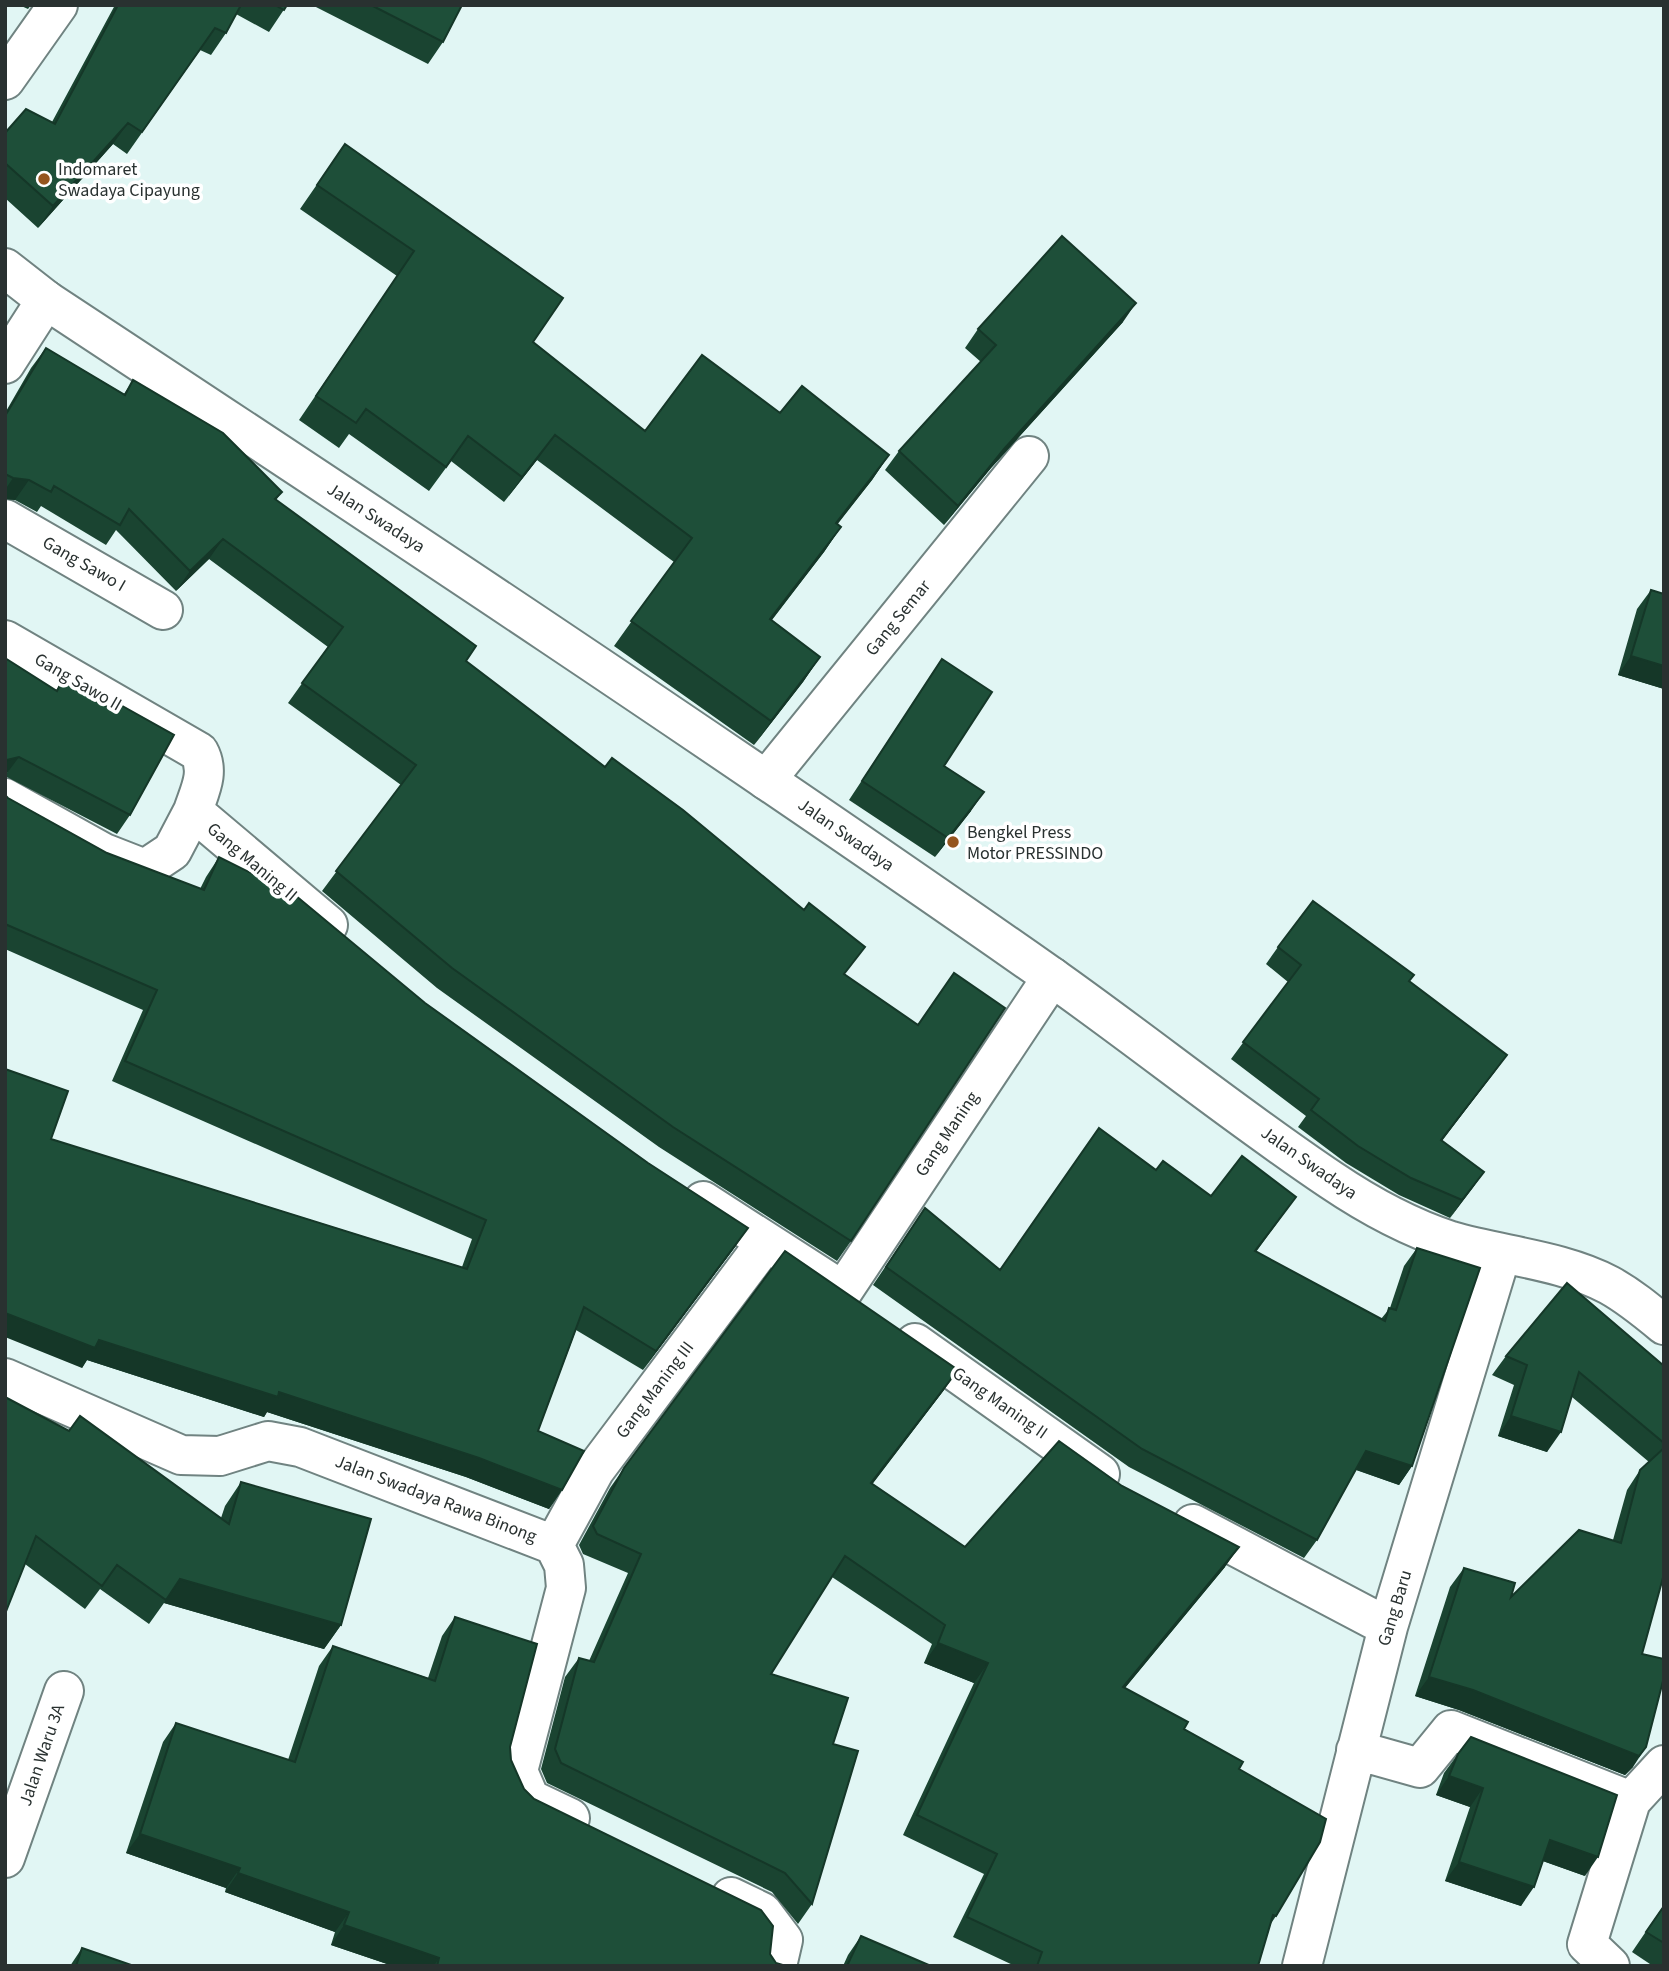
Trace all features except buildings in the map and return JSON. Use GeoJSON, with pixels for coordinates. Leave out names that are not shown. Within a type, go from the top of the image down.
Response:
{"type":"FeatureCollection","features":[{"type":"Feature","properties":{"kind":"street"},"geometry":{"type":"LineString","coordinates":[[5,80],[58,5]]}},
{"type":"Feature","properties":{"kind":"street"},"geometry":{"type":"LineString","coordinates":[[5,268],[46,300],[5,364]]}},
{"type":"Feature","properties":{"kind":"street","name":"Jalan Swadaya"},"geometry":{"type":"LineString","coordinates":[[46,300],[491,593],[766,780],[1052,977],[1329,1179],[1378,1210],[1447,1239],[1501,1255],[1573,1271],[1606,1283],[1639,1303],[1664,1325]]}},
{"type":"Feature","properties":{"kind":"street","name":"Gang Semar"},"geometry":{"type":"LineString","coordinates":[[766,780],[1029,456]]}},
{"type":"Feature","properties":{"kind":"street","name":"Gang Sawo I"},"geometry":{"type":"LineString","coordinates":[[5,519],[163,610]]}},
{"type":"Feature","properties":{"kind":"street","name":"Gang Sawo II"},"geometry":{"type":"LineString","coordinates":[[5,640],[187,745]]}},
{"type":"Feature","properties":{"kind":"street","name":"Gang Maning II"},"geometry":{"type":"LineString","coordinates":[[187,745],[199,752],[206,764],[193,811],[350,944]]}},
{"type":"Feature","properties":{"kind":"street"},"geometry":{"type":"LineString","coordinates":[[5,798],[104,853],[145,869],[172,851],[193,811]]}},
{"type":"Feature","properties":{"kind":"street","name":"Gang Maning"},"geometry":{"type":"LineString","coordinates":[[843,1291],[1052,977]]}},
{"type":"Feature","properties":{"kind":"street","name":"Gang Maning II"},"geometry":{"type":"LineString","coordinates":[[669,1179],[843,1291],[1130,1493]]}},
{"type":"Feature","properties":{"kind":"street","name":"Gang Maning III"},"geometry":{"type":"LineString","coordinates":[[554,1545],[595,1470],[766,1242]]}},
{"type":"Feature","properties":{"kind":"street","name":"Gang Baru"},"geometry":{"type":"LineString","coordinates":[[1302,1966],[1388,1627],[1501,1255]]}},
{"type":"Feature","properties":{"kind":"street","name":"Jalan Swadaya Rawa Binong"},"geometry":{"type":"LineString","coordinates":[[5,1378],[181,1455],[220,1456],[268,1441],[300,1447],[554,1545],[564,1565],[566,1588],[518,1771],[530,1799],[603,1834]]}},
{"type":"Feature","properties":{"kind":"street"},"geometry":{"type":"LineString","coordinates":[[1167,1511],[1388,1627]]}},
{"type":"Feature","properties":{"kind":"street","name":"Jalan Waru 3A"},"geometry":{"type":"LineString","coordinates":[[5,1858],[65,1691]]}},
{"type":"Feature","properties":{"kind":"street"},"geometry":{"type":"LineString","coordinates":[[1356,1750],[1420,1768],[1451,1730],[1632,1801]]}},
{"type":"Feature","properties":{"kind":"street"},"geometry":{"type":"LineString","coordinates":[[1610,1966],[1587,1944],[1632,1801],[1664,1765]]}},
{"type":"Feature","properties":{"kind":"street"},"geometry":{"type":"LineString","coordinates":[[701,1882],[762,1912],[783,1940],[777,1966]]}},
{"type":"Feature","properties":{"kind":"place","name":"Indomaret Swadaya Cipayung"},"geometry":{"type":"Point","coordinates":[44,179]}},
{"type":"Feature","properties":{"kind":"place","name":"Bengkel Press Motor PRESSINDO"},"geometry":{"type":"Point","coordinates":[953,842]}}]}
